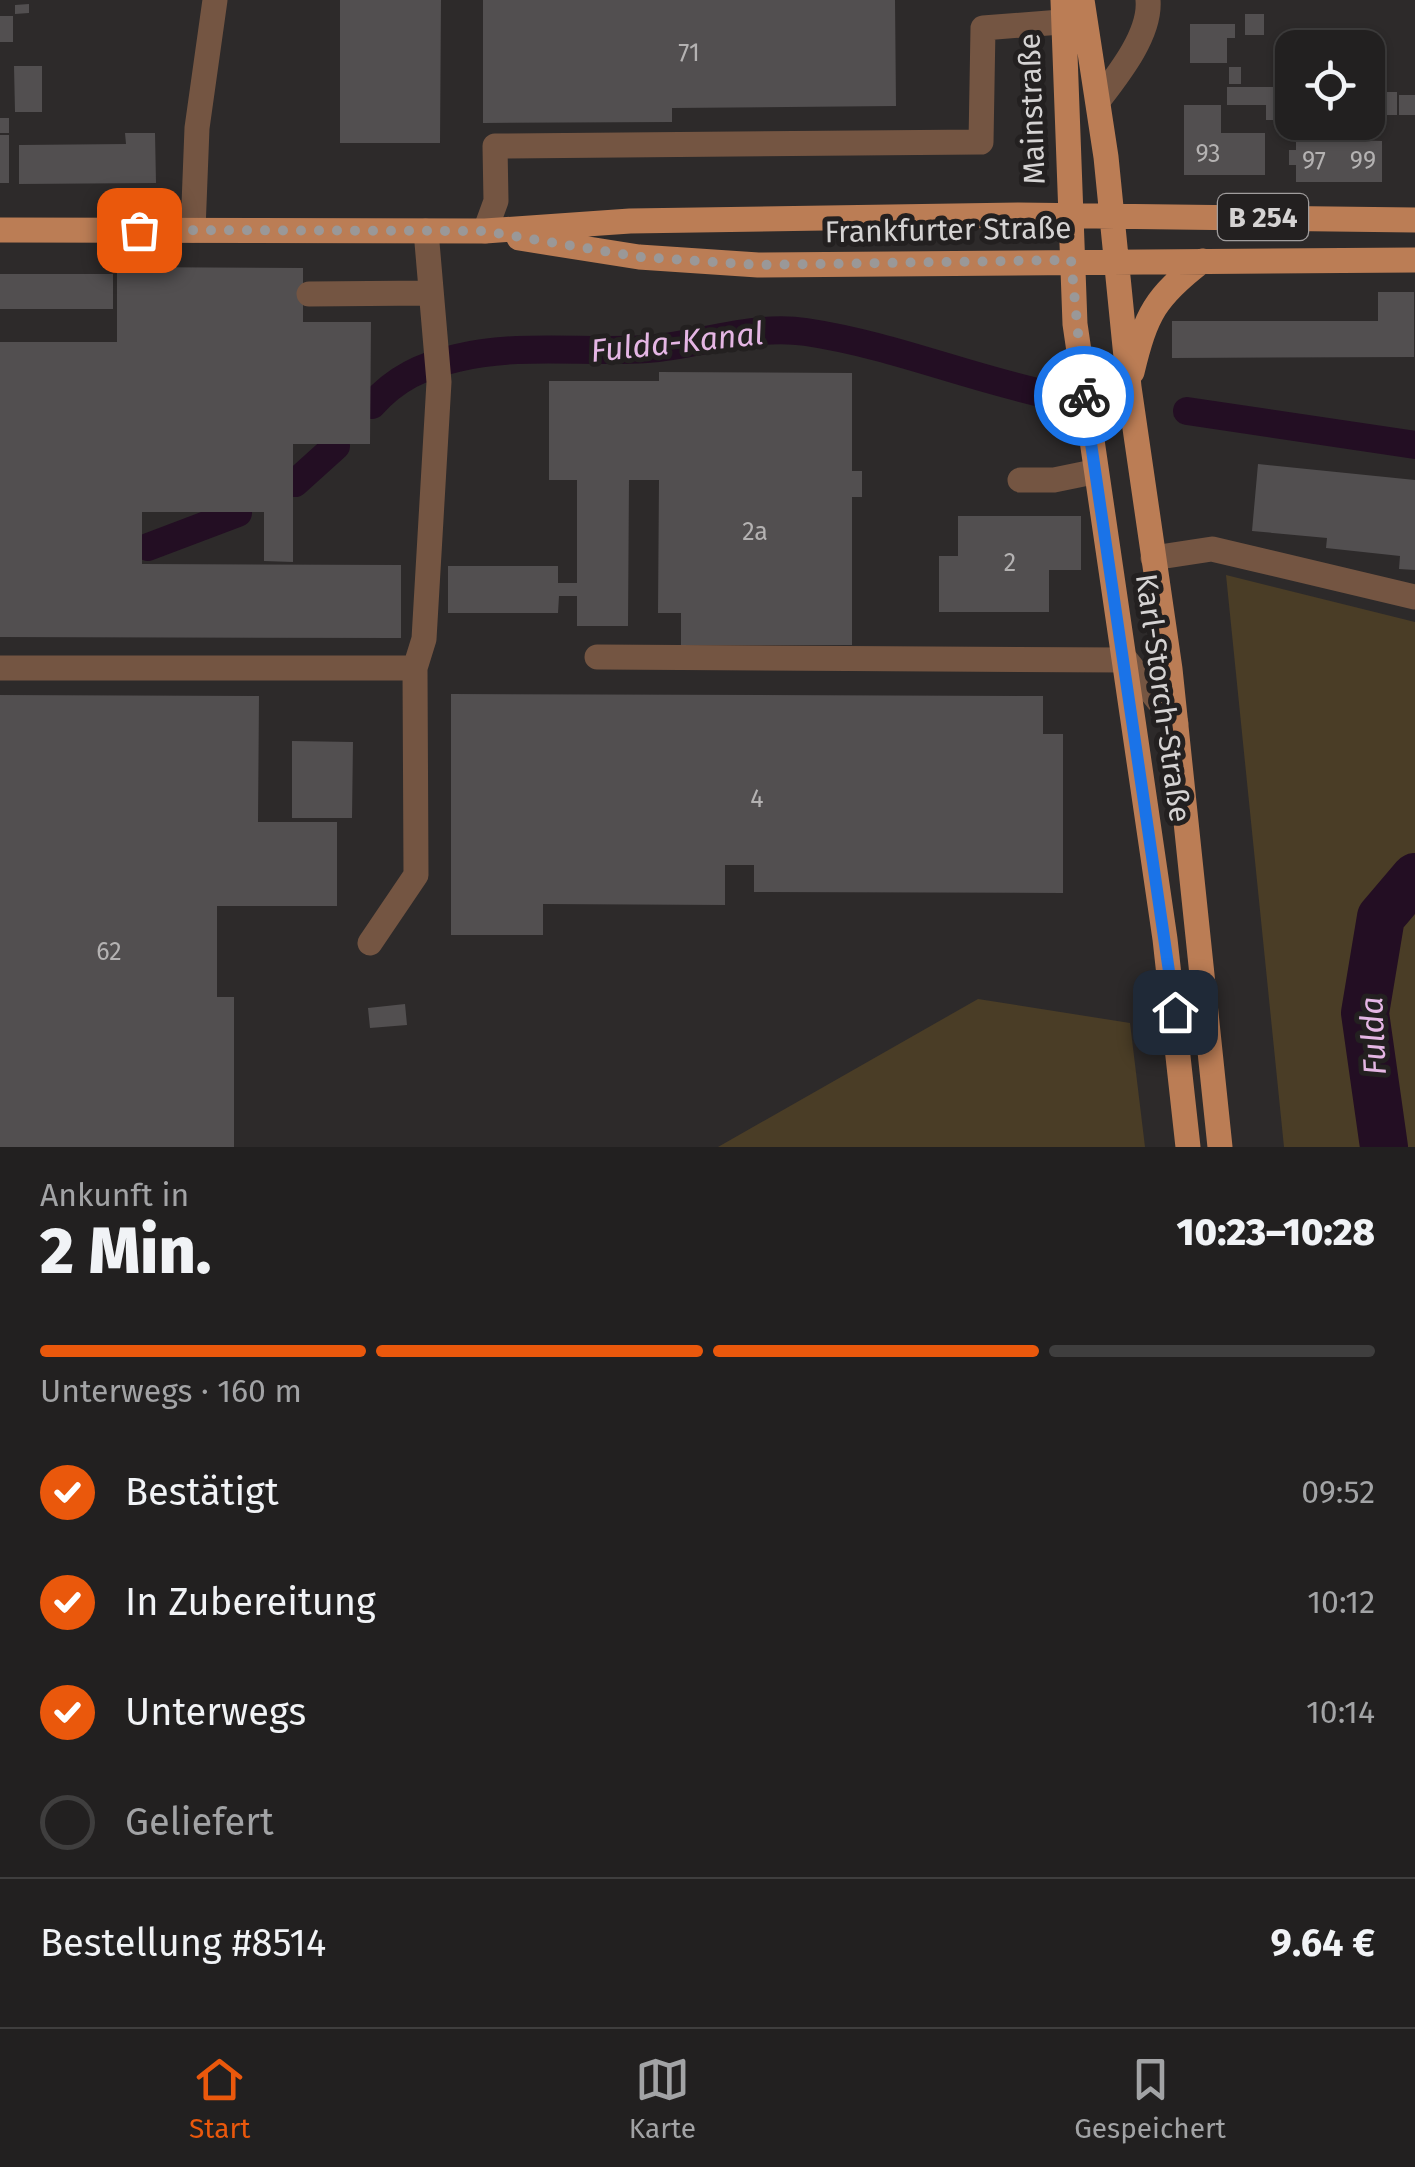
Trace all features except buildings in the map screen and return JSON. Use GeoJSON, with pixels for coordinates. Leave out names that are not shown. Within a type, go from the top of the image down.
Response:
{"type":"FeatureCollection","features":[{"type":"Feature","properties":{"kind":"main road","name":"Mainstraße"},"geometry":{"type":"LineString","coordinates":[[1082,0],[1098,101],[1115,259]]}},
{"type":"Feature","properties":{"kind":"main road","name":"Mainstraße"},"geometry":{"type":"LineString","coordinates":[[1062,11],[1071,260]]}},
{"type":"Feature","properties":{"kind":"main road","name":"Frankfurter Straße"},"geometry":{"type":"LineString","coordinates":[[0,230],[484,231],[630,222],[1069,215],[1415,220]]}},
{"type":"Feature","properties":{"kind":"main road","name":"Frankfurter Straße"},"geometry":{"type":"LineString","coordinates":[[484,231],[562,246],[688,262],[1415,260]]}},
{"type":"Feature","properties":{"kind":"main road","name":"Karl-Storch-Straße"},"geometry":{"type":"LineString","coordinates":[[1115,259],[1128,386],[1176,723],[1220,1147]]}},
{"type":"Feature","properties":{"kind":"main road","name":"Karl-Storch-Straße"},"geometry":{"type":"LineString","coordinates":[[1071,260],[1094,472],[1126,660],[1175,1012],[1188,1147]]}},
{"type":"Feature","properties":{"kind":"main road"},"geometry":{"type":"LineString","coordinates":[[1128,386],[1142,328],[1155,302],[1202,261]]}},
{"type":"Feature","properties":{"kind":"street"},"geometry":{"type":"LineString","coordinates":[[193,230],[197,128],[216,0]]}},
{"type":"Feature","properties":{"kind":"street"},"geometry":{"type":"LineString","coordinates":[[1098,101],[1122,70],[1148,6]]}},
{"type":"Feature","properties":{"kind":"street"},"geometry":{"type":"LineString","coordinates":[[484,231],[496,202],[496,146],[982,142],[983,28],[1062,11]]}},
{"type":"Feature","properties":{"kind":"street"},"geometry":{"type":"LineString","coordinates":[[370,943],[416,875],[415,668],[424,639],[438,382],[426,231]]}},
{"type":"Feature","properties":{"kind":"street"},"geometry":{"type":"LineString","coordinates":[[309,294],[430,293]]}},
{"type":"Feature","properties":{"kind":"street"},"geometry":{"type":"LineString","coordinates":[[1020,480],[1054,480],[1094,472]]}},
{"type":"Feature","properties":{"kind":"street"},"geometry":{"type":"LineString","coordinates":[[1153,558],[1212,548],[1415,597]]}},
{"type":"Feature","properties":{"kind":"street"},"geometry":{"type":"LineString","coordinates":[[598,657],[1126,660],[1176,723]]}},
{"type":"Feature","properties":{"kind":"street"},"geometry":{"type":"LineString","coordinates":[[0,668],[415,668]]}},
{"type":"Feature","properties":{"kind":"shaded area"},"geometry":{"type":"Polygon","coordinates":[[[1226,575],[1415,622],[1415,1147],[1284,1147],[1226,575]]]}},
{"type":"Feature","properties":{"kind":"shaded area"},"geometry":{"type":"Polygon","coordinates":[[[978,999],[1130,1023],[1145,1147],[718,1147],[978,999]]]}},
{"type":"Feature","properties":{"kind":"waterway","name":"Fulda-Kanal"},"geometry":{"type":"LineString","coordinates":[[372,405],[390,387],[421,369],[480,353],[647,349],[786,330],[869,345],[1050,395]]}},
{"type":"Feature","properties":{"kind":"waterway","name":"Fulda-Kanal"},"geometry":{"type":"LineString","coordinates":[[1187,411],[1415,445]]}},
{"type":"Feature","properties":{"kind":"waterway","name":"Fulda-Kanal"},"geometry":{"type":"LineString","coordinates":[[295,483],[336,446]]}},
{"type":"Feature","properties":{"kind":"waterway","name":"Fulda-Kanal"},"geometry":{"type":"LineString","coordinates":[[148,547],[238,513]]}},
{"type":"Feature","properties":{"kind":"waterway","name":"Fulda"},"geometry":{"type":"LineString","coordinates":[[1384,1147],[1365,1013],[1381,917],[1415,877]]}},
{"type":"Feature","properties":{"kind":"way so far"},"geometry":{"type":"LineString","coordinates":[[139,230],[484,231],[639,257],[758,265],[1071,260],[1084,396]]}},
{"type":"Feature","properties":{"kind":"route"},"geometry":{"type":"LineString","coordinates":[[1084,396],[1175,1012]]}}]}
